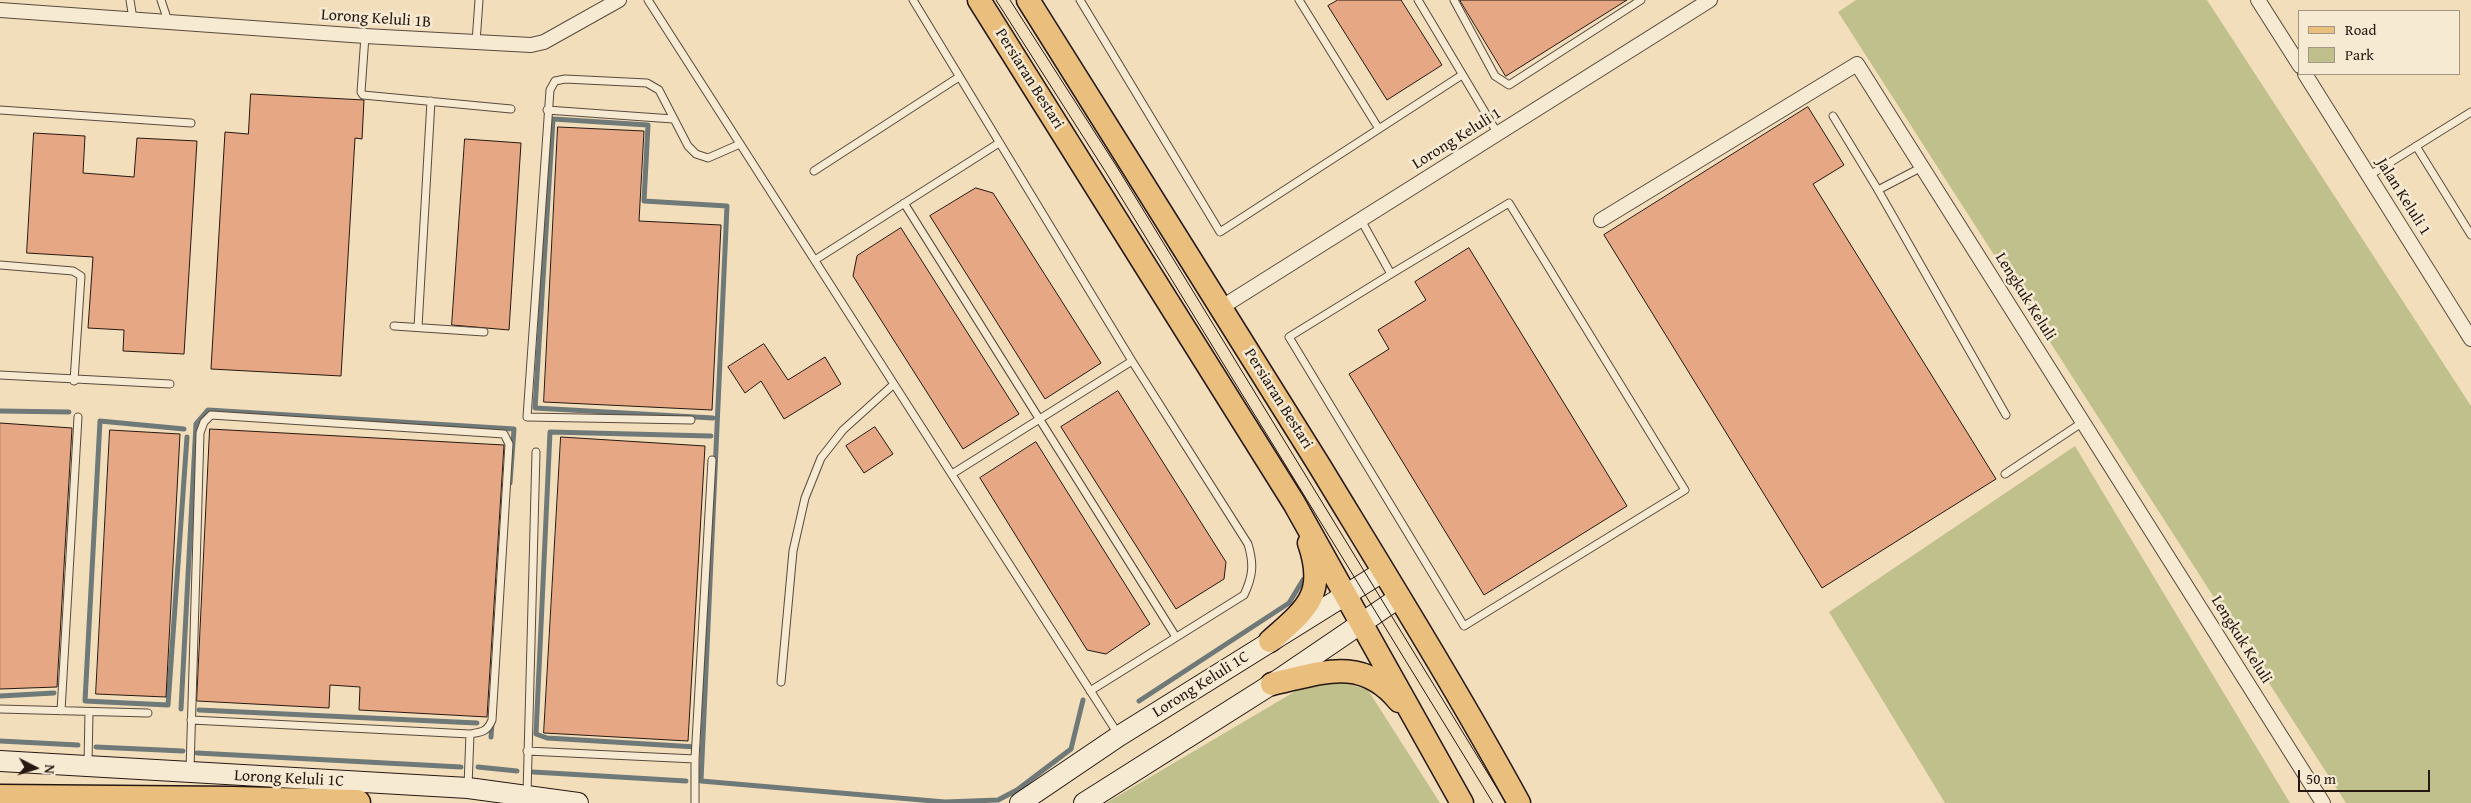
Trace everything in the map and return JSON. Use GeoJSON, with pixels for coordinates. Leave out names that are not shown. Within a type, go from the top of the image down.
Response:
{"type":"FeatureCollection","features":[{"type":"Feature","properties":{"kind":"highway"},"geometry":{"type":"LineString","coordinates":[[0,798],[357,803]]}},
{"type":"Feature","properties":{"kind":"main road","name":"Persiaran Bestari"},"geometry":{"type":"LineString","coordinates":[[979,0],[1294,503],[1462,803]]}},
{"type":"Feature","properties":{"kind":"main road","name":"Persiaran Bestari"},"geometry":{"type":"LineString","coordinates":[[1028,0],[1222,307],[1400,596],[1480,731],[1519,803]]}},
{"type":"Feature","properties":{"kind":"main road"},"geometry":{"type":"LineString","coordinates":[[1270,641],[1304,610],[1314,589],[1314,559],[1294,503]]}},
{"type":"Feature","properties":{"kind":"main road"},"geometry":{"type":"LineString","coordinates":[[1272,684],[1334,670],[1366,674],[1388,688],[1425,736]]}},
{"type":"Feature","properties":{"kind":"street","name":"Lorong Keluli 1B"},"geometry":{"type":"LineString","coordinates":[[0,10],[365,36],[531,45],[544,42],[619,0]]}},
{"type":"Feature","properties":{"kind":"street","name":"Lorong Keluli 1"},"geometry":{"type":"LineString","coordinates":[[1222,307],[1710,0]]}},
{"type":"Feature","properties":{"kind":"street"},"geometry":{"type":"LineString","coordinates":[[2258,0],[2298,63]]}},
{"type":"Feature","properties":{"kind":"street","name":"Lengkuk Keluli"},"geometry":{"type":"LineString","coordinates":[[1601,220],[1858,64],[2323,803]]}},
{"type":"Feature","properties":{"kind":"street","name":"Jalan Keluli 1"},"geometry":{"type":"LineString","coordinates":[[2306,75],[2471,339]]}},
{"type":"Feature","properties":{"kind":"street","name":"Lorong Keluli 1C"},"geometry":{"type":"LineString","coordinates":[[1020,803],[1119,736],[1384,571]]}},
{"type":"Feature","properties":{"kind":"street"},"geometry":{"type":"LineString","coordinates":[[1084,803],[1272,684],[1400,596]]}},
{"type":"Feature","properties":{"kind":"street","name":"Lorong Keluli 1C"},"geometry":{"type":"LineString","coordinates":[[0,761],[468,788],[578,803]]}},
{"type":"Feature","properties":{"kind":"lane"},"geometry":{"type":"LineString","coordinates":[[130,0],[133,19]]}},
{"type":"Feature","properties":{"kind":"lane"},"geometry":{"type":"LineString","coordinates":[[161,0],[168,21]]}},
{"type":"Feature","properties":{"kind":"lane"},"geometry":{"type":"LineString","coordinates":[[476,42],[479,0]]}},
{"type":"Feature","properties":{"kind":"lane"},"geometry":{"type":"LineString","coordinates":[[648,0],[1119,736]]}},
{"type":"Feature","properties":{"kind":"lane"},"geometry":{"type":"LineString","coordinates":[[913,0],[1132,361],[1248,544],[1254,562],[1252,578],[1244,595],[1090,691]]}},
{"type":"Feature","properties":{"kind":"lane"},"geometry":{"type":"LineString","coordinates":[[1080,0],[1220,232],[1462,75]]}},
{"type":"Feature","properties":{"kind":"lane"},"geometry":{"type":"LineString","coordinates":[[1299,0],[1379,129]]}},
{"type":"Feature","properties":{"kind":"lane"},"geometry":{"type":"LineString","coordinates":[[1418,0],[1498,134]]}},
{"type":"Feature","properties":{"kind":"lane"},"geometry":{"type":"LineString","coordinates":[[1454,0],[1495,76],[1509,84],[1641,0]]}},
{"type":"Feature","properties":{"kind":"lane"},"geometry":{"type":"LineString","coordinates":[[365,36],[361,92],[363,95],[511,108]]}},
{"type":"Feature","properties":{"kind":"lane"},"geometry":{"type":"LineString","coordinates":[[814,171],[959,77]]}},
{"type":"Feature","properties":{"kind":"lane"},"geometry":{"type":"LineString","coordinates":[[691,420],[527,417],[547,110],[550,90],[555,81],[565,79],[647,83],[659,90],[688,146],[696,154],[708,158],[740,144]]}},
{"type":"Feature","properties":{"kind":"lane"},"geometry":{"type":"LineString","coordinates":[[418,327],[431,101]]}},
{"type":"Feature","properties":{"kind":"lane"},"geometry":{"type":"LineString","coordinates":[[0,110],[191,123]]}},
{"type":"Feature","properties":{"kind":"lane"},"geometry":{"type":"LineString","coordinates":[[547,110],[673,119]]}},
{"type":"Feature","properties":{"kind":"lane"},"geometry":{"type":"LineString","coordinates":[[2370,175],[2471,112]]}},
{"type":"Feature","properties":{"kind":"lane"},"geometry":{"type":"LineString","coordinates":[[1833,116],[1878,190],[2006,415]]}},
{"type":"Feature","properties":{"kind":"lane"},"geometry":{"type":"LineString","coordinates":[[815,260],[999,143]]}},
{"type":"Feature","properties":{"kind":"lane"},"geometry":{"type":"LineString","coordinates":[[2416,146],[2471,235]]}},
{"type":"Feature","properties":{"kind":"lane"},"geometry":{"type":"LineString","coordinates":[[1878,190],[1922,167]]}},
{"type":"Feature","properties":{"kind":"lane"},"geometry":{"type":"LineString","coordinates":[[1509,203],[1685,490],[1464,626],[1289,337],[1391,274],[1509,203]]}},
{"type":"Feature","properties":{"kind":"lane"},"geometry":{"type":"LineString","coordinates":[[904,204],[1176,637]]}},
{"type":"Feature","properties":{"kind":"lane"},"geometry":{"type":"LineString","coordinates":[[1361,220],[1391,274]]}},
{"type":"Feature","properties":{"kind":"lane"},"geometry":{"type":"LineString","coordinates":[[0,265],[73,271],[81,276],[74,380]]}},
{"type":"Feature","properties":{"kind":"lane"},"geometry":{"type":"LineString","coordinates":[[394,326],[484,332]]}},
{"type":"Feature","properties":{"kind":"lane"},"geometry":{"type":"LineString","coordinates":[[952,474],[1132,361]]}},
{"type":"Feature","properties":{"kind":"lane"},"geometry":{"type":"LineString","coordinates":[[0,376],[170,384]]}},
{"type":"Feature","properties":{"kind":"lane"},"geometry":{"type":"LineString","coordinates":[[782,682],[793,551],[806,498],[821,458],[837,437],[894,384]]}},
{"type":"Feature","properties":{"kind":"lane"},"geometry":{"type":"LineString","coordinates":[[190,773],[191,720],[200,433],[204,422],[211,415],[504,434],[509,444],[492,720],[484,732],[470,734],[191,720]]}},
{"type":"Feature","properties":{"kind":"lane"},"geometry":{"type":"LineString","coordinates":[[61,711],[78,417]]}},
{"type":"Feature","properties":{"kind":"lane"},"geometry":{"type":"LineString","coordinates":[[2005,474],[2083,422]]}},
{"type":"Feature","properties":{"kind":"lane"},"geometry":{"type":"LineString","coordinates":[[526,797],[536,452]]}},
{"type":"Feature","properties":{"kind":"lane"},"geometry":{"type":"LineString","coordinates":[[695,803],[695,759],[712,460]]}},
{"type":"Feature","properties":{"kind":"lane"},"geometry":{"type":"LineString","coordinates":[[0,709],[148,713]]}},
{"type":"Feature","properties":{"kind":"lane"},"geometry":{"type":"LineString","coordinates":[[88,766],[89,712]]}},
{"type":"Feature","properties":{"kind":"lane"},"geometry":{"type":"LineString","coordinates":[[468,788],[470,734]]}},
{"type":"Feature","properties":{"kind":"lane"},"geometry":{"type":"LineString","coordinates":[[527,751],[695,759]]}},
{"type":"Feature","properties":{"kind":"green space"},"geometry":{"type":"Polygon","coordinates":[[[1856,0],[2207,0],[2471,406],[2471,803],[2346,803],[1838,12],[1856,0]]]}},
{"type":"Feature","properties":{"kind":"green space"},"geometry":{"type":"Polygon","coordinates":[[[2075,446],[2290,803],[1945,803],[1829,612],[2075,446]]]}},
{"type":"Feature","properties":{"kind":"green space"},"geometry":{"type":"Polygon","coordinates":[[[1328,682],[1347,683],[1368,690],[1440,803],[1106,803],[1306,685],[1328,682]]]}},
{"type":"Feature","properties":{"kind":"building"},"geometry":{"type":"Polygon","coordinates":[[[1338,0],[1401,0],[1442,65],[1387,100],[1328,6],[1338,0]]]}},
{"type":"Feature","properties":{"kind":"building"},"geometry":{"type":"Polygon","coordinates":[[[1460,0],[1627,0],[1506,76],[1460,0]]]}},
{"type":"Feature","properties":{"kind":"building"},"geometry":{"type":"Polygon","coordinates":[[[251,94],[364,100],[362,139],[355,138],[341,376],[211,369],[225,132],[248,134],[251,94]]]}},
{"type":"Feature","properties":{"kind":"building"},"geometry":{"type":"Polygon","coordinates":[[[1808,107],[1844,165],[1813,184],[1996,479],[1822,588],[1604,235],[1808,107]]]}},
{"type":"Feature","properties":{"kind":"building"},"geometry":{"type":"Polygon","coordinates":[[[558,127],[644,131],[639,221],[721,225],[712,410],[544,402],[558,127]]]}},
{"type":"Feature","properties":{"kind":"building"},"geometry":{"type":"Polygon","coordinates":[[[34,133],[85,136],[83,173],[134,177],[137,138],[197,141],[184,354],[123,351],[124,330],[88,328],[93,257],[27,253],[34,133]]]}},
{"type":"Feature","properties":{"kind":"building"},"geometry":{"type":"Polygon","coordinates":[[[465,139],[521,143],[509,330],[452,325],[465,139]]]}},
{"type":"Feature","properties":{"kind":"building"},"geometry":{"type":"Polygon","coordinates":[[[976,188],[993,193],[1101,363],[1045,399],[930,216],[976,188]]]}},
{"type":"Feature","properties":{"kind":"building"},"geometry":{"type":"Polygon","coordinates":[[[901,228],[1019,414],[963,449],[853,276],[857,256],[901,228]]]}},
{"type":"Feature","properties":{"kind":"building"},"geometry":{"type":"Polygon","coordinates":[[[1469,248],[1627,506],[1484,595],[1349,374],[1389,349],[1378,330],[1426,300],[1415,282],[1469,248]]]}},
{"type":"Feature","properties":{"kind":"building"},"geometry":{"type":"Polygon","coordinates":[[[764,344],[788,380],[825,357],[841,384],[784,419],[761,381],[745,393],[728,367],[764,344]]]}},
{"type":"Feature","properties":{"kind":"building"},"geometry":{"type":"Polygon","coordinates":[[[1118,391],[1226,562],[1224,579],[1176,609],[1061,427],[1118,391]]]}},
{"type":"Feature","properties":{"kind":"building"},"geometry":{"type":"Polygon","coordinates":[[[0,423],[72,428],[57,687],[0,689],[0,423]]]}},
{"type":"Feature","properties":{"kind":"building"},"geometry":{"type":"Polygon","coordinates":[[[875,427],[893,454],[864,473],[846,446],[875,427]]]}},
{"type":"Feature","properties":{"kind":"building"},"geometry":{"type":"Polygon","coordinates":[[[210,429],[504,445],[487,717],[359,710],[360,687],[330,685],[329,708],[197,701],[210,429]]]}},
{"type":"Feature","properties":{"kind":"building"},"geometry":{"type":"Polygon","coordinates":[[[110,430],[180,434],[166,697],[96,694],[110,430]]]}},
{"type":"Feature","properties":{"kind":"building"},"geometry":{"type":"Polygon","coordinates":[[[561,437],[705,446],[688,741],[544,733],[561,437]]]}},
{"type":"Feature","properties":{"kind":"building"},"geometry":{"type":"Polygon","coordinates":[[[1036,442],[1150,624],[1106,654],[1087,650],[980,478],[1036,442]]]}},
{"type":"Feature","properties":{"kind":"waterway"},"geometry":{"type":"LineString","coordinates":[[713,418],[535,408],[553,119],[648,125],[644,201],[727,206],[701,781],[945,802],[998,800],[1017,790],[1071,749],[1083,700]]}},
{"type":"Feature","properties":{"kind":"waterway"},"geometry":{"type":"LineString","coordinates":[[181,709],[196,424],[208,410],[514,429],[510,483]]}},
{"type":"Feature","properties":{"kind":"waterway"},"geometry":{"type":"LineString","coordinates":[[0,411],[69,412]]}},
{"type":"Feature","properties":{"kind":"waterway"},"geometry":{"type":"LineString","coordinates":[[184,429],[100,421],[85,701],[168,705],[187,437]]}},
{"type":"Feature","properties":{"kind":"waterway"},"geometry":{"type":"LineString","coordinates":[[696,747],[547,738],[536,734],[550,432],[711,436]]}},
{"type":"Feature","properties":{"kind":"waterway"},"geometry":{"type":"LineString","coordinates":[[1139,701],[1289,603],[1303,580]]}},
{"type":"Feature","properties":{"kind":"waterway"},"geometry":{"type":"LineString","coordinates":[[0,696],[54,693]]}},
{"type":"Feature","properties":{"kind":"waterway"},"geometry":{"type":"LineString","coordinates":[[199,710],[477,723]]}},
{"type":"Feature","properties":{"kind":"waterway"},"geometry":{"type":"LineString","coordinates":[[491,737],[492,723]]}},
{"type":"Feature","properties":{"kind":"waterway"},"geometry":{"type":"LineString","coordinates":[[0,741],[78,745]]}},
{"type":"Feature","properties":{"kind":"waterway"},"geometry":{"type":"LineString","coordinates":[[96,747],[183,751]]}},
{"type":"Feature","properties":{"kind":"waterway"},"geometry":{"type":"LineString","coordinates":[[197,753],[461,767]]}},
{"type":"Feature","properties":{"kind":"waterway"},"geometry":{"type":"LineString","coordinates":[[478,767],[517,771]]}},
{"type":"Feature","properties":{"kind":"waterway"},"geometry":{"type":"LineString","coordinates":[[533,772],[686,781]]}},
{"type":"Feature","properties":{"kind":"tram line"},"geometry":{"type":"LineString","coordinates":[[996,0],[1105,171],[1493,803]]}},
{"type":"Feature","properties":{"kind":"tram line"},"geometry":{"type":"LineString","coordinates":[[1010,0],[1117,167],[1506,803]]}}]}
